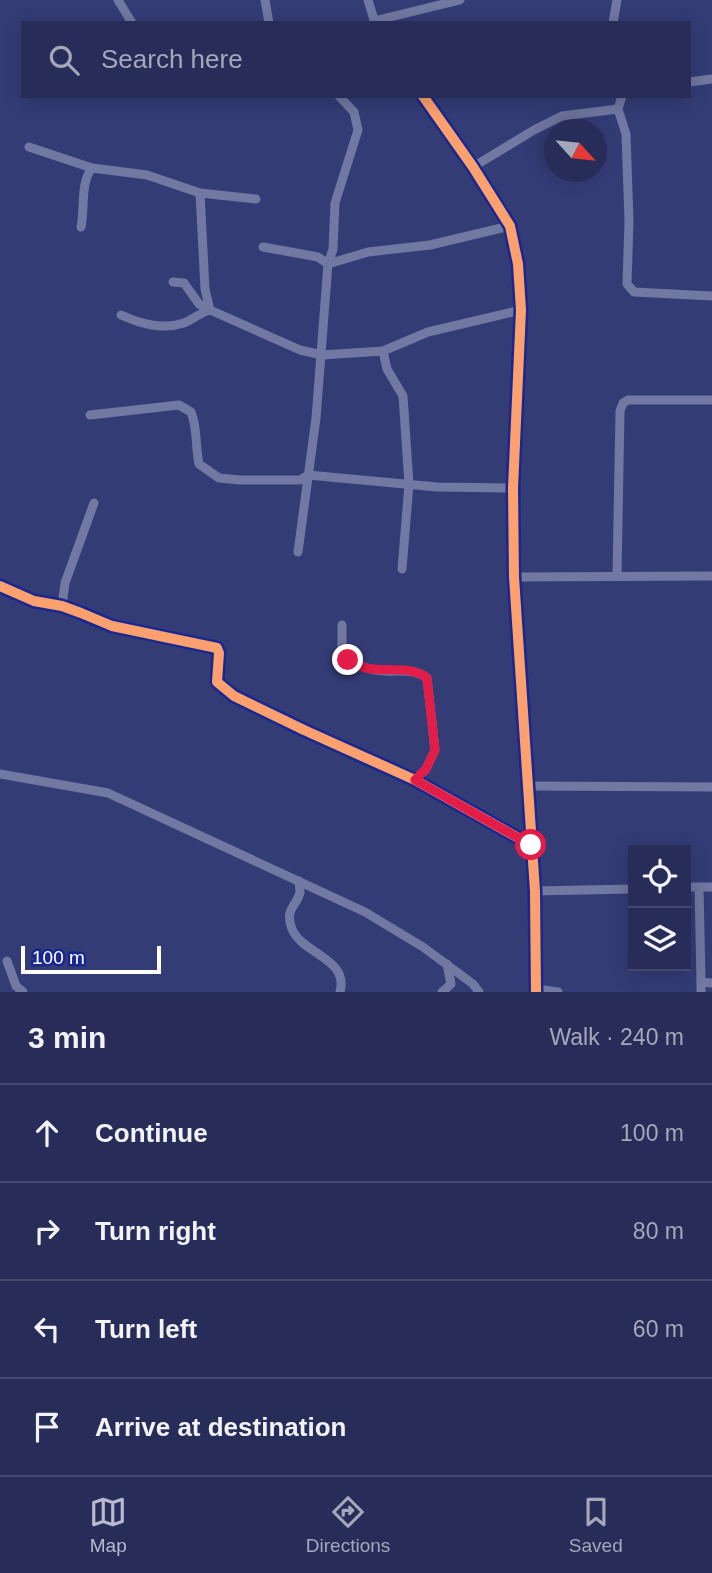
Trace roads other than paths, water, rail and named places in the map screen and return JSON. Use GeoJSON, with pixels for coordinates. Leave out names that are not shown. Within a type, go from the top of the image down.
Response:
{"type":"FeatureCollection","features":[{"type":"Feature","properties":{"kind":"street"},"geometry":{"type":"LineString","coordinates":[[118,0],[131,21]]}},
{"type":"Feature","properties":{"kind":"street"},"geometry":{"type":"LineString","coordinates":[[265,0],[270,21]]}},
{"type":"Feature","properties":{"kind":"street"},"geometry":{"type":"LineString","coordinates":[[368,0],[374,21]]}},
{"type":"Feature","properties":{"kind":"street"},"geometry":{"type":"LineString","coordinates":[[378,21],[460,0]]}},
{"type":"Feature","properties":{"kind":"street"},"geometry":{"type":"LineString","coordinates":[[613,21],[617,0]]}},
{"type":"Feature","properties":{"kind":"street"},"geometry":{"type":"LineString","coordinates":[[691,82],[712,79]]}},
{"type":"Feature","properties":{"kind":"street"},"geometry":{"type":"LineString","coordinates":[[298,552],[316,418],[328,264],[333,249],[335,202],[358,130],[354,112],[341,98]]}},
{"type":"Feature","properties":{"kind":"street"},"geometry":{"type":"LineString","coordinates":[[424,98],[510,226],[518,264],[521,310],[513,488],[514,577],[536,891],[536,990],[558,992]]}},
{"type":"Feature","properties":{"kind":"street"},"geometry":{"type":"LineString","coordinates":[[621,98],[618,109],[626,134],[629,221],[627,284],[634,292],[651,295],[712,296]]}},
{"type":"Feature","properties":{"kind":"street"},"geometry":{"type":"LineString","coordinates":[[473,167],[562,116],[618,109]]}},
{"type":"Feature","properties":{"kind":"street"},"geometry":{"type":"LineString","coordinates":[[29,147],[92,168],[161,178],[200,193],[256,200]]}},
{"type":"Feature","properties":{"kind":"street"},"geometry":{"type":"LineString","coordinates":[[81,227],[85,185],[92,168]]}},
{"type":"Feature","properties":{"kind":"street"},"geometry":{"type":"LineString","coordinates":[[200,193],[205,289],[210,310]]}},
{"type":"Feature","properties":{"kind":"street"},"geometry":{"type":"LineString","coordinates":[[328,264],[368,251],[430,245],[510,226]]}},
{"type":"Feature","properties":{"kind":"street"},"geometry":{"type":"LineString","coordinates":[[263,247],[318,257],[328,264]]}},
{"type":"Feature","properties":{"kind":"street"},"geometry":{"type":"LineString","coordinates":[[173,282],[184,283],[199,304],[210,310],[300,350],[322,355],[383,351],[428,332],[521,310]]}},
{"type":"Feature","properties":{"kind":"street"},"geometry":{"type":"LineString","coordinates":[[121,315],[139,323],[165,326],[182,324],[210,310]]}},
{"type":"Feature","properties":{"kind":"street"},"geometry":{"type":"LineString","coordinates":[[383,351],[387,369],[403,396],[409,484],[402,569]]}},
{"type":"Feature","properties":{"kind":"street"},"geometry":{"type":"LineString","coordinates":[[617,576],[620,411],[623,403],[628,400],[712,400]]}},
{"type":"Feature","properties":{"kind":"street"},"geometry":{"type":"LineString","coordinates":[[90,415],[179,405],[191,412],[197,426],[195,446],[199,464],[219,478],[300,480],[308,475],[390,484],[513,488]]}},
{"type":"Feature","properties":{"kind":"street"},"geometry":{"type":"LineString","coordinates":[[62,606],[65,583],[94,503]]}},
{"type":"Feature","properties":{"kind":"street"},"geometry":{"type":"LineString","coordinates":[[514,577],[712,576]]}},
{"type":"Feature","properties":{"kind":"street"},"geometry":{"type":"LineString","coordinates":[[0,586],[34,601],[62,606],[111,626],[217,648],[217,682],[222,688],[304,730],[415,780],[531,845]]}},
{"type":"Feature","properties":{"kind":"street"},"geometry":{"type":"LineString","coordinates":[[342,625],[342,655],[354,664],[367,669],[417,671],[427,678],[435,750],[426,769],[415,780]]}},
{"type":"Feature","properties":{"kind":"street"},"geometry":{"type":"LineString","coordinates":[[0,774],[108,793],[397,929],[447,964],[479,992]]}},
{"type":"Feature","properties":{"kind":"street"},"geometry":{"type":"LineString","coordinates":[[528,786],[712,787]]}},
{"type":"Feature","properties":{"kind":"street"},"geometry":{"type":"LineString","coordinates":[[299,881],[300,894],[290,910],[293,931],[297,939],[337,970],[342,978],[340,992]]}},
{"type":"Feature","properties":{"kind":"street"},"geometry":{"type":"LineString","coordinates":[[691,887],[712,887]]}},
{"type":"Feature","properties":{"kind":"street"},"geometry":{"type":"LineString","coordinates":[[699,888],[701,987],[712,983]]}},
{"type":"Feature","properties":{"kind":"street"},"geometry":{"type":"LineString","coordinates":[[536,891],[628,889]]}},
{"type":"Feature","properties":{"kind":"street"},"geometry":{"type":"LineString","coordinates":[[8,961],[16,986],[23,992]]}},
{"type":"Feature","properties":{"kind":"street"},"geometry":{"type":"LineString","coordinates":[[442,992],[451,984],[447,964]]}}]}
